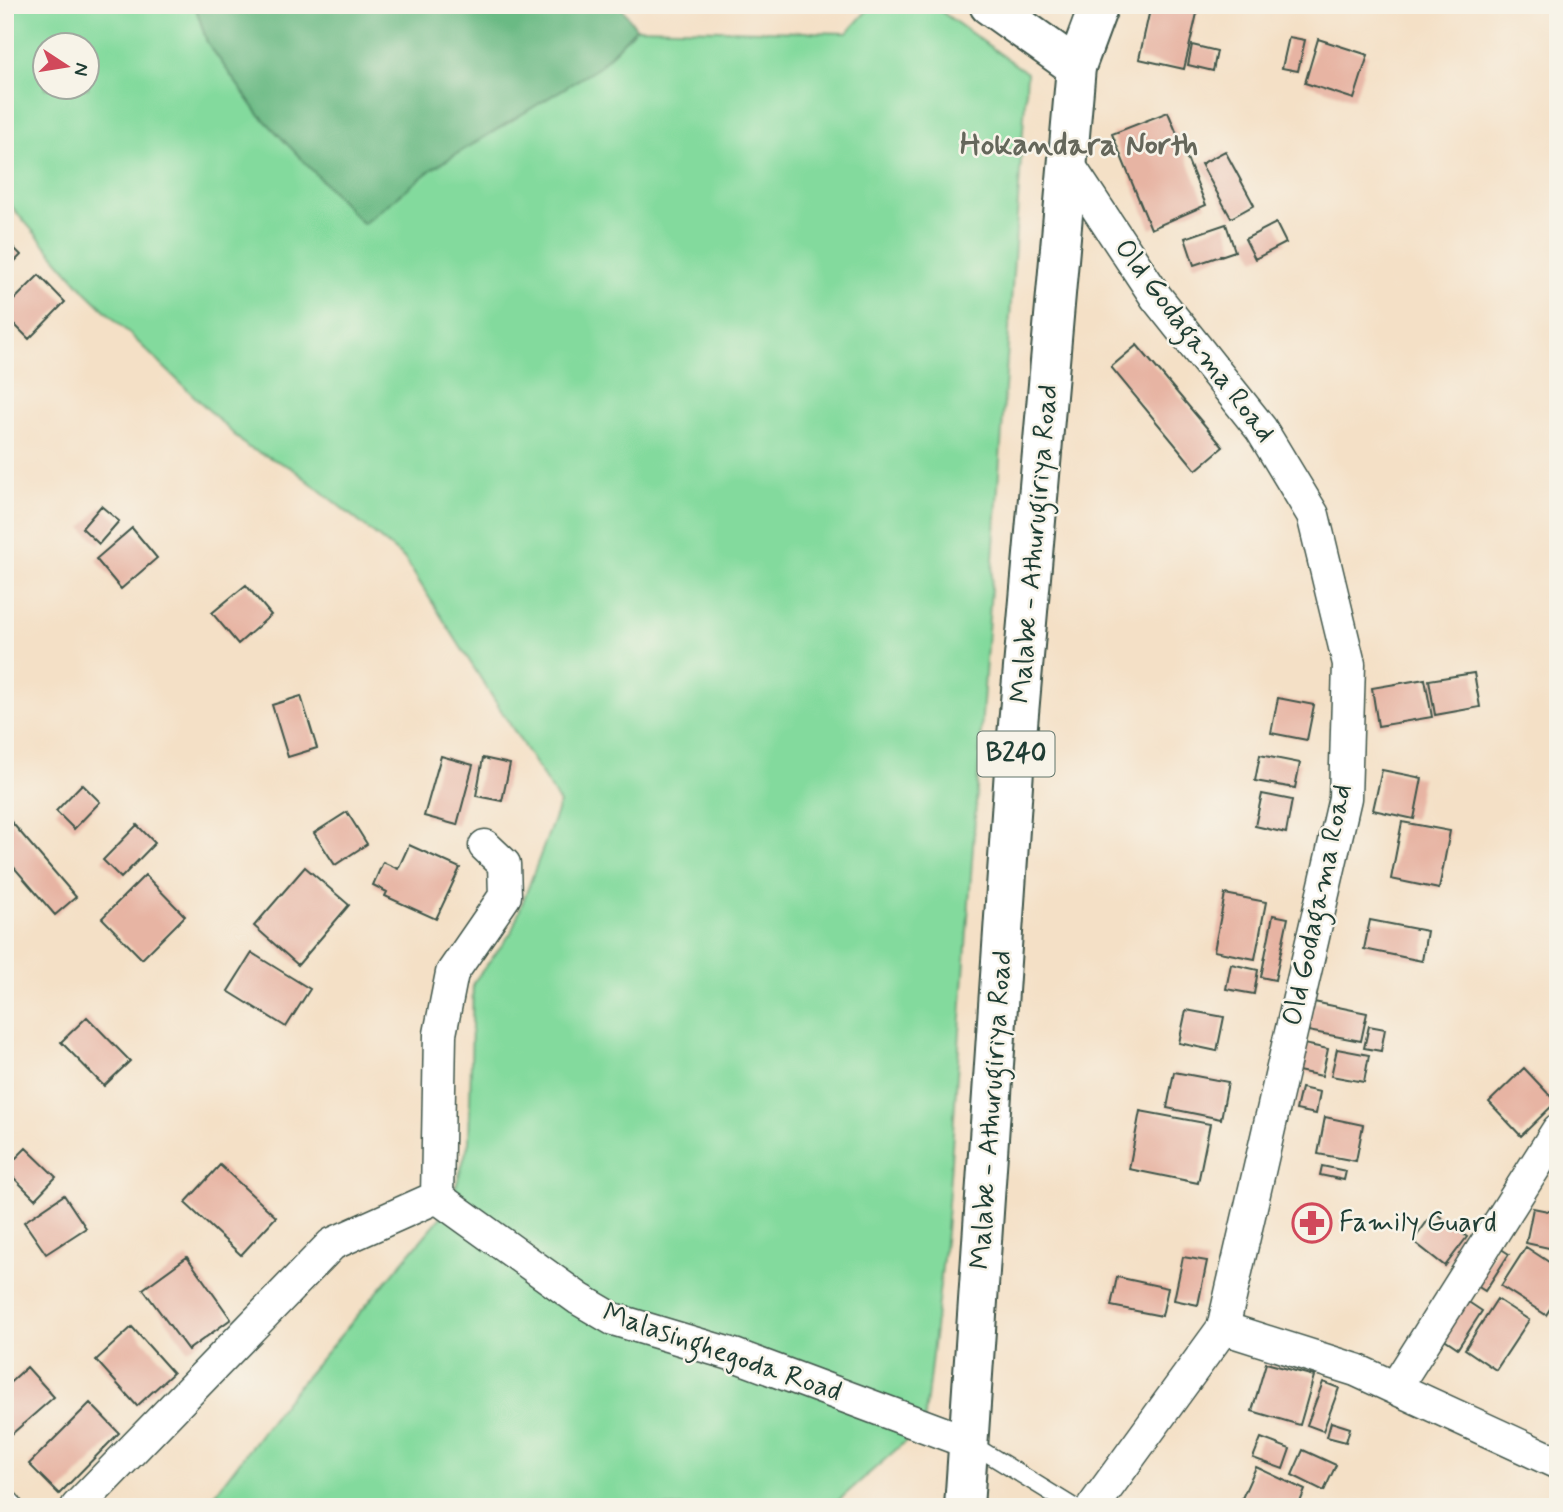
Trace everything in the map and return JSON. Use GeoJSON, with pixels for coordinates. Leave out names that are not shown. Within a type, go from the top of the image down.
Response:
{"type":"FeatureCollection","features":[{"type":"Feature","properties":{"kind":"main road"},"geometry":{"type":"LineString","coordinates":[[989,5],[1076,67]]}},
{"type":"Feature","properties":{"kind":"main road","name":"Malabe - Athurugiriya Road"},"geometry":{"type":"LineString","coordinates":[[964,1507],[1014,770],[1070,167],[1076,67],[1099,5]]}},
{"type":"Feature","properties":{"kind":"street","name":"Old Godagama Road"},"geometry":{"type":"LineString","coordinates":[[1070,167],[1156,297],[1261,429],[1313,515],[1349,664],[1345,798],[1223,1328],[1093,1507]]}},
{"type":"Feature","properties":{"kind":"street"},"geometry":{"type":"LineString","coordinates":[[77,1507],[332,1244],[437,1197],[440,1034],[452,972],[505,896],[504,864],[485,846]]}},
{"type":"Feature","properties":{"kind":"street"},"geometry":{"type":"LineString","coordinates":[[1395,1388],[1558,1130]]}},
{"type":"Feature","properties":{"kind":"street","name":"Malasinghegoda Road"},"geometry":{"type":"LineString","coordinates":[[437,1197],[579,1299],[613,1319],[734,1355],[970,1443]]}},
{"type":"Feature","properties":{"kind":"street"},"geometry":{"type":"LineString","coordinates":[[1223,1328],[1356,1370],[1558,1464]]}},
{"type":"Feature","properties":{"kind":"lane"},"geometry":{"type":"LineString","coordinates":[[970,1443],[1074,1507]]}},
{"type":"Feature","properties":{"kind":"green space"},"geometry":{"type":"Polygon","coordinates":[[[5,5],[195,5],[207,42],[258,113],[363,223],[432,169],[599,67],[636,28],[847,33],[872,5],[932,5],[1027,73],[946,1232],[924,1425],[831,1507],[205,1507],[287,1399],[450,1206],[469,1142],[473,983],[511,933],[560,803],[404,558],[292,468],[247,447],[86,292],[5,199],[5,5]]]}},
{"type":"Feature","properties":{"kind":"green space"},"geometry":{"type":"Polygon","coordinates":[[[195,5],[620,5],[636,28],[599,67],[432,169],[363,224],[258,113],[207,42],[195,5]]]}},
{"type":"Feature","properties":{"kind":"building"},"geometry":{"type":"Polygon","coordinates":[[[1151,5],[1199,5],[1184,69],[1139,59],[1151,5]]]}},
{"type":"Feature","properties":{"kind":"building"},"geometry":{"type":"Polygon","coordinates":[[[1289,37],[1305,40],[1298,71],[1282,68],[1289,37]]]}},
{"type":"Feature","properties":{"kind":"building"},"geometry":{"type":"Polygon","coordinates":[[[1318,39],[1368,55],[1354,99],[1305,83],[1318,39]]]}},
{"type":"Feature","properties":{"kind":"building"},"geometry":{"type":"Polygon","coordinates":[[[1192,45],[1217,51],[1213,71],[1188,65],[1192,45]]]}},
{"type":"Feature","properties":{"kind":"building"},"geometry":{"type":"Polygon","coordinates":[[[1168,112],[1206,205],[1151,229],[1112,134],[1168,112]]]}},
{"type":"Feature","properties":{"kind":"building"},"geometry":{"type":"Polygon","coordinates":[[[1225,151],[1254,205],[1231,218],[1201,164],[1225,151]]]}},
{"type":"Feature","properties":{"kind":"building"},"geometry":{"type":"Polygon","coordinates":[[[1276,223],[1286,243],[1255,259],[1245,239],[1276,223]]]}},
{"type":"Feature","properties":{"kind":"building"},"geometry":{"type":"Polygon","coordinates":[[[1226,224],[1235,251],[1194,265],[1185,238],[1226,224]]]}},
{"type":"Feature","properties":{"kind":"building"},"geometry":{"type":"Polygon","coordinates":[[[5,239],[21,255],[5,271],[5,239]]]}},
{"type":"Feature","properties":{"kind":"building"},"geometry":{"type":"Polygon","coordinates":[[[39,275],[65,302],[29,339],[5,315],[5,309],[39,275]]]}},
{"type":"Feature","properties":{"kind":"building"},"geometry":{"type":"Polygon","coordinates":[[[1137,345],[1223,447],[1196,470],[1111,367],[1137,345]]]}},
{"type":"Feature","properties":{"kind":"building"},"geometry":{"type":"Polygon","coordinates":[[[101,506],[119,521],[99,544],[82,528],[101,506]]]}},
{"type":"Feature","properties":{"kind":"building"},"geometry":{"type":"Polygon","coordinates":[[[132,528],[157,558],[121,589],[96,559],[132,528]]]}},
{"type":"Feature","properties":{"kind":"building"},"geometry":{"type":"Polygon","coordinates":[[[246,585],[271,615],[238,644],[212,613],[246,585]]]}},
{"type":"Feature","properties":{"kind":"building"},"geometry":{"type":"Polygon","coordinates":[[[1474,673],[1480,707],[1435,715],[1429,680],[1474,673]]]}},
{"type":"Feature","properties":{"kind":"building"},"geometry":{"type":"Polygon","coordinates":[[[1425,679],[1432,717],[1378,726],[1372,688],[1425,679]]]}},
{"type":"Feature","properties":{"kind":"building"},"geometry":{"type":"Polygon","coordinates":[[[301,696],[317,748],[288,757],[272,705],[301,696]]]}},
{"type":"Feature","properties":{"kind":"building"},"geometry":{"type":"Polygon","coordinates":[[[1278,698],[1314,705],[1307,740],[1271,733],[1278,698]]]}},
{"type":"Feature","properties":{"kind":"building"},"geometry":{"type":"Polygon","coordinates":[[[1260,755],[1300,763],[1295,788],[1255,781],[1260,755]]]}},
{"type":"Feature","properties":{"kind":"building"},"geometry":{"type":"Polygon","coordinates":[[[441,756],[473,765],[457,825],[424,816],[441,756]]]}},
{"type":"Feature","properties":{"kind":"building"},"geometry":{"type":"Polygon","coordinates":[[[483,758],[510,764],[502,801],[476,796],[483,758]]]}},
{"type":"Feature","properties":{"kind":"building"},"geometry":{"type":"Polygon","coordinates":[[[1382,770],[1422,778],[1414,819],[1373,810],[1382,770]]]}},
{"type":"Feature","properties":{"kind":"building"},"geometry":{"type":"Polygon","coordinates":[[[82,784],[100,802],[74,829],[56,811],[82,784]]]}},
{"type":"Feature","properties":{"kind":"building"},"geometry":{"type":"Polygon","coordinates":[[[1262,794],[1292,800],[1286,833],[1255,826],[1262,794]]]}},
{"type":"Feature","properties":{"kind":"building"},"geometry":{"type":"Polygon","coordinates":[[[347,812],[367,844],[335,865],[314,833],[347,812]]]}},
{"type":"Feature","properties":{"kind":"building"},"geometry":{"type":"Polygon","coordinates":[[[8,818],[76,897],[55,915],[5,857],[5,821],[8,818]]]}},
{"type":"Feature","properties":{"kind":"building"},"geometry":{"type":"Polygon","coordinates":[[[1402,822],[1450,831],[1439,889],[1391,879],[1402,822]]]}},
{"type":"Feature","properties":{"kind":"building"},"geometry":{"type":"Polygon","coordinates":[[[137,825],[155,843],[121,878],[103,860],[137,825]]]}},
{"type":"Feature","properties":{"kind":"building"},"geometry":{"type":"Polygon","coordinates":[[[409,845],[460,868],[436,919],[385,896],[387,892],[373,885],[383,862],[398,869],[409,845]]]}},
{"type":"Feature","properties":{"kind":"building"},"geometry":{"type":"Polygon","coordinates":[[[305,867],[349,905],[298,965],[254,926],[305,867]]]}},
{"type":"Feature","properties":{"kind":"building"},"geometry":{"type":"Polygon","coordinates":[[[145,875],[185,916],[142,959],[102,918],[145,875]]]}},
{"type":"Feature","properties":{"kind":"building"},"geometry":{"type":"Polygon","coordinates":[[[1225,894],[1266,902],[1255,959],[1214,951],[1225,894]]]}},
{"type":"Feature","properties":{"kind":"building"},"geometry":{"type":"Polygon","coordinates":[[[1273,915],[1288,918],[1275,980],[1261,977],[1273,915]]]}},
{"type":"Feature","properties":{"kind":"building"},"geometry":{"type":"Polygon","coordinates":[[[1370,920],[1427,931],[1422,961],[1364,949],[1370,920]]]}},
{"type":"Feature","properties":{"kind":"building"},"geometry":{"type":"Polygon","coordinates":[[[252,953],[310,989],[286,1027],[228,991],[252,953]]]}},
{"type":"Feature","properties":{"kind":"building"},"geometry":{"type":"Polygon","coordinates":[[[1231,964],[1258,970],[1254,994],[1226,989],[1231,964]]]}},
{"type":"Feature","properties":{"kind":"building"},"geometry":{"type":"Polygon","coordinates":[[[1314,1002],[1367,1013],[1361,1041],[1308,1031],[1314,1002]]]}},
{"type":"Feature","properties":{"kind":"building"},"geometry":{"type":"Polygon","coordinates":[[[1186,1010],[1224,1017],[1217,1051],[1179,1043],[1186,1010]]]}},
{"type":"Feature","properties":{"kind":"building"},"geometry":{"type":"Polygon","coordinates":[[[87,1017],[130,1061],[104,1086],[61,1042],[87,1017]]]}},
{"type":"Feature","properties":{"kind":"building"},"geometry":{"type":"Polygon","coordinates":[[[1369,1026],[1385,1029],[1381,1051],[1364,1048],[1369,1026]]]}},
{"type":"Feature","properties":{"kind":"building"},"geometry":{"type":"Polygon","coordinates":[[[1304,1044],[1328,1049],[1322,1076],[1298,1071],[1304,1044]]]}},
{"type":"Feature","properties":{"kind":"building"},"geometry":{"type":"Polygon","coordinates":[[[1337,1049],[1369,1055],[1364,1082],[1331,1076],[1337,1049]]]}},
{"type":"Feature","properties":{"kind":"building"},"geometry":{"type":"Polygon","coordinates":[[[1524,1068],[1556,1102],[1521,1136],[1489,1102],[1524,1068]]]}},
{"type":"Feature","properties":{"kind":"building"},"geometry":{"type":"Polygon","coordinates":[[[1174,1072],[1228,1082],[1221,1119],[1167,1108],[1174,1072]]]}},
{"type":"Feature","properties":{"kind":"building"},"geometry":{"type":"Polygon","coordinates":[[[1301,1088],[1320,1092],[1316,1114],[1296,1110],[1301,1088]]]}},
{"type":"Feature","properties":{"kind":"building"},"geometry":{"type":"Polygon","coordinates":[[[1140,1111],[1210,1124],[1198,1183],[1129,1169],[1140,1111]]]}},
{"type":"Feature","properties":{"kind":"building"},"geometry":{"type":"Polygon","coordinates":[[[1325,1117],[1363,1125],[1356,1161],[1318,1154],[1325,1117]]]}},
{"type":"Feature","properties":{"kind":"building"},"geometry":{"type":"Polygon","coordinates":[[[26,1148],[56,1177],[35,1199],[5,1169],[26,1148]]]}},
{"type":"Feature","properties":{"kind":"building"},"geometry":{"type":"Polygon","coordinates":[[[220,1165],[276,1217],[241,1255],[185,1203],[220,1165]]]}},
{"type":"Feature","properties":{"kind":"building"},"geometry":{"type":"Polygon","coordinates":[[[1322,1166],[1346,1171],[1344,1180],[1320,1175],[1322,1166]]]}},
{"type":"Feature","properties":{"kind":"building"},"geometry":{"type":"Polygon","coordinates":[[[64,1195],[86,1228],[46,1254],[24,1222],[64,1195]]]}},
{"type":"Feature","properties":{"kind":"building"},"geometry":{"type":"Polygon","coordinates":[[[1533,1208],[1558,1213],[1558,1250],[1526,1243],[1533,1208]]]}},
{"type":"Feature","properties":{"kind":"building"},"geometry":{"type":"Polygon","coordinates":[[[1434,1212],[1467,1237],[1445,1266],[1413,1241],[1434,1212]]]}},
{"type":"Feature","properties":{"kind":"building"},"geometry":{"type":"Polygon","coordinates":[[[1498,1247],[1509,1254],[1485,1291],[1474,1284],[1498,1247]]]}},
{"type":"Feature","properties":{"kind":"building"},"geometry":{"type":"Polygon","coordinates":[[[1526,1247],[1558,1268],[1558,1296],[1546,1315],[1501,1286],[1526,1247]]]}},
{"type":"Feature","properties":{"kind":"building"},"geometry":{"type":"Polygon","coordinates":[[[187,1257],[231,1319],[188,1350],[143,1289],[187,1257]]]}},
{"type":"Feature","properties":{"kind":"building"},"geometry":{"type":"Polygon","coordinates":[[[1183,1257],[1207,1261],[1198,1305],[1174,1300],[1183,1257]]]}},
{"type":"Feature","properties":{"kind":"building"},"geometry":{"type":"Polygon","coordinates":[[[1117,1277],[1168,1288],[1162,1316],[1111,1306],[1117,1277]]]}},
{"type":"Feature","properties":{"kind":"building"},"geometry":{"type":"Polygon","coordinates":[[[1461,1297],[1482,1311],[1458,1348],[1437,1334],[1461,1297]]]}},
{"type":"Feature","properties":{"kind":"building"},"geometry":{"type":"Polygon","coordinates":[[[1497,1299],[1529,1320],[1496,1370],[1465,1349],[1497,1299]]]}},
{"type":"Feature","properties":{"kind":"building"},"geometry":{"type":"Polygon","coordinates":[[[132,1327],[173,1373],[137,1406],[96,1360],[132,1327]]]}},
{"type":"Feature","properties":{"kind":"building"},"geometry":{"type":"Polygon","coordinates":[[[1266,1363],[1314,1376],[1300,1425],[1252,1411],[1266,1363]]]}},
{"type":"Feature","properties":{"kind":"building"},"geometry":{"type":"Polygon","coordinates":[[[27,1367],[54,1397],[5,1440],[5,1387],[27,1367]]]}},
{"type":"Feature","properties":{"kind":"building"},"geometry":{"type":"Polygon","coordinates":[[[1323,1382],[1339,1388],[1323,1431],[1307,1425],[1323,1382]]]}},
{"type":"Feature","properties":{"kind":"building"},"geometry":{"type":"Polygon","coordinates":[[[90,1403],[119,1433],[59,1494],[29,1464],[90,1403]]]}},
{"type":"Feature","properties":{"kind":"building"},"geometry":{"type":"Polygon","coordinates":[[[1331,1422],[1350,1428],[1346,1442],[1327,1437],[1331,1422]]]}},
{"type":"Feature","properties":{"kind":"building"},"geometry":{"type":"Polygon","coordinates":[[[1261,1438],[1290,1449],[1283,1469],[1253,1458],[1261,1438]]]}},
{"type":"Feature","properties":{"kind":"building"},"geometry":{"type":"Polygon","coordinates":[[[1303,1450],[1336,1465],[1324,1491],[1292,1475],[1303,1450]]]}},
{"type":"Feature","properties":{"kind":"building"},"geometry":{"type":"Polygon","coordinates":[[[1256,1467],[1305,1490],[1298,1507],[1238,1507],[1256,1467]]]}},
{"type":"Feature","properties":{"kind":"place","name":"Family Guard"},"geometry":{"type":"Point","coordinates":[1312,1223]}},
{"type":"Feature","properties":{"kind":"district","name":"Hokandara North"},"geometry":{"type":"Point","coordinates":[1079,145]}}]}
